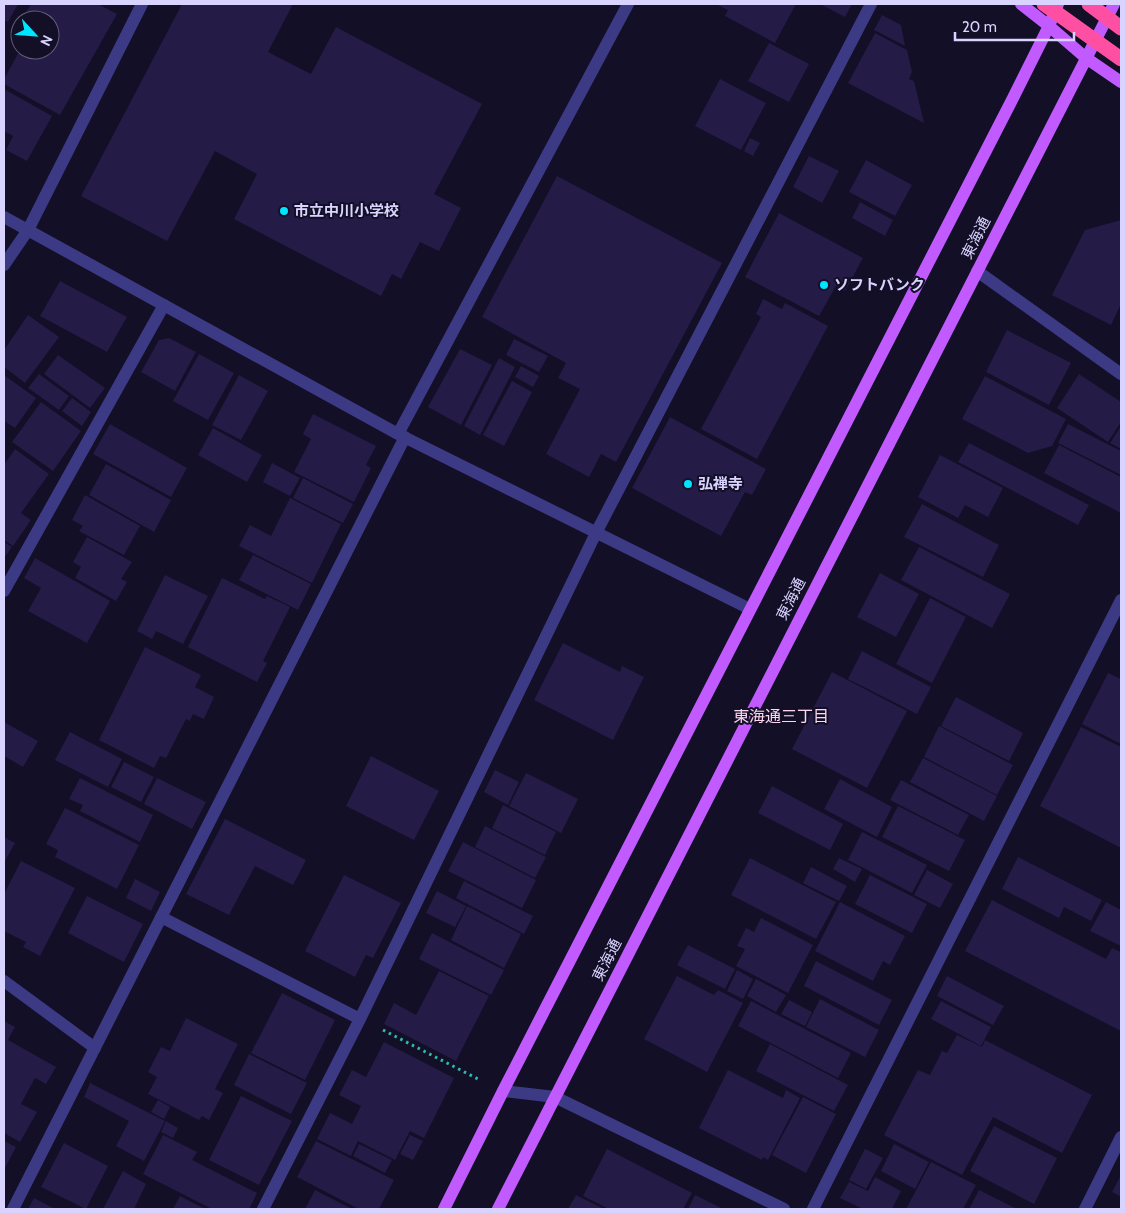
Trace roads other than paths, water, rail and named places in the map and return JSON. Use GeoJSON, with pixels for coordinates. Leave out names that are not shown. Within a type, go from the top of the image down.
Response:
{"type":"FeatureCollection","features":[{"type":"Feature","properties":{"kind":"highway"},"geometry":{"type":"LineString","coordinates":[[1044,4],[1121,59]]}},
{"type":"Feature","properties":{"kind":"highway"},"geometry":{"type":"LineString","coordinates":[[1089,4],[1121,28]]}},
{"type":"Feature","properties":{"kind":"main road"},"geometry":{"type":"LineString","coordinates":[[1021,4],[1086,58],[1121,82]]}},
{"type":"Feature","properties":{"kind":"main road","name":"東海通"},"geometry":{"type":"LineString","coordinates":[[444,1209],[1049,26],[1058,4]]}},
{"type":"Feature","properties":{"kind":"main road","name":"東海通"},"geometry":{"type":"LineString","coordinates":[[498,1209],[1114,4]]}},
{"type":"Feature","properties":{"kind":"street"},"geometry":{"type":"LineString","coordinates":[[4,265],[28,230],[142,4]]}},
{"type":"Feature","properties":{"kind":"street"},"geometry":{"type":"LineString","coordinates":[[13,1209],[401,436],[628,4]]}},
{"type":"Feature","properties":{"kind":"street"},"geometry":{"type":"LineString","coordinates":[[263,1209],[360,1018],[596,533],[871,4]]}},
{"type":"Feature","properties":{"kind":"street"},"geometry":{"type":"LineString","coordinates":[[4,217],[401,436],[750,609]]}},
{"type":"Feature","properties":{"kind":"street"},"geometry":{"type":"LineString","coordinates":[[977,270],[1121,374]]}},
{"type":"Feature","properties":{"kind":"street"},"geometry":{"type":"LineString","coordinates":[[4,591],[164,305]]}},
{"type":"Feature","properties":{"kind":"street"},"geometry":{"type":"LineString","coordinates":[[813,1209],[1121,600]]}},
{"type":"Feature","properties":{"kind":"street"},"geometry":{"type":"LineString","coordinates":[[161,917],[360,1018]]}},
{"type":"Feature","properties":{"kind":"street"},"geometry":{"type":"LineString","coordinates":[[4,981],[95,1048]]}},
{"type":"Feature","properties":{"kind":"street"},"geometry":{"type":"LineString","coordinates":[[503,1091],[555,1098],[784,1209]]}},
{"type":"Feature","properties":{"kind":"street"},"geometry":{"type":"LineString","coordinates":[[1086,1209],[1121,1137]]}},
{"type":"Feature","properties":{"kind":"place","name":"市立中川小学校"},"geometry":{"type":"Point","coordinates":[284,211]}},
{"type":"Feature","properties":{"kind":"place","name":"ソフトバンク"},"geometry":{"type":"Point","coordinates":[824,285]}},
{"type":"Feature","properties":{"kind":"place","name":"弘禅寺"},"geometry":{"type":"Point","coordinates":[688,484]}},
{"type":"Feature","properties":{"kind":"district","name":"東海通三丁目"},"geometry":{"type":"Point","coordinates":[781,716]}}]}
